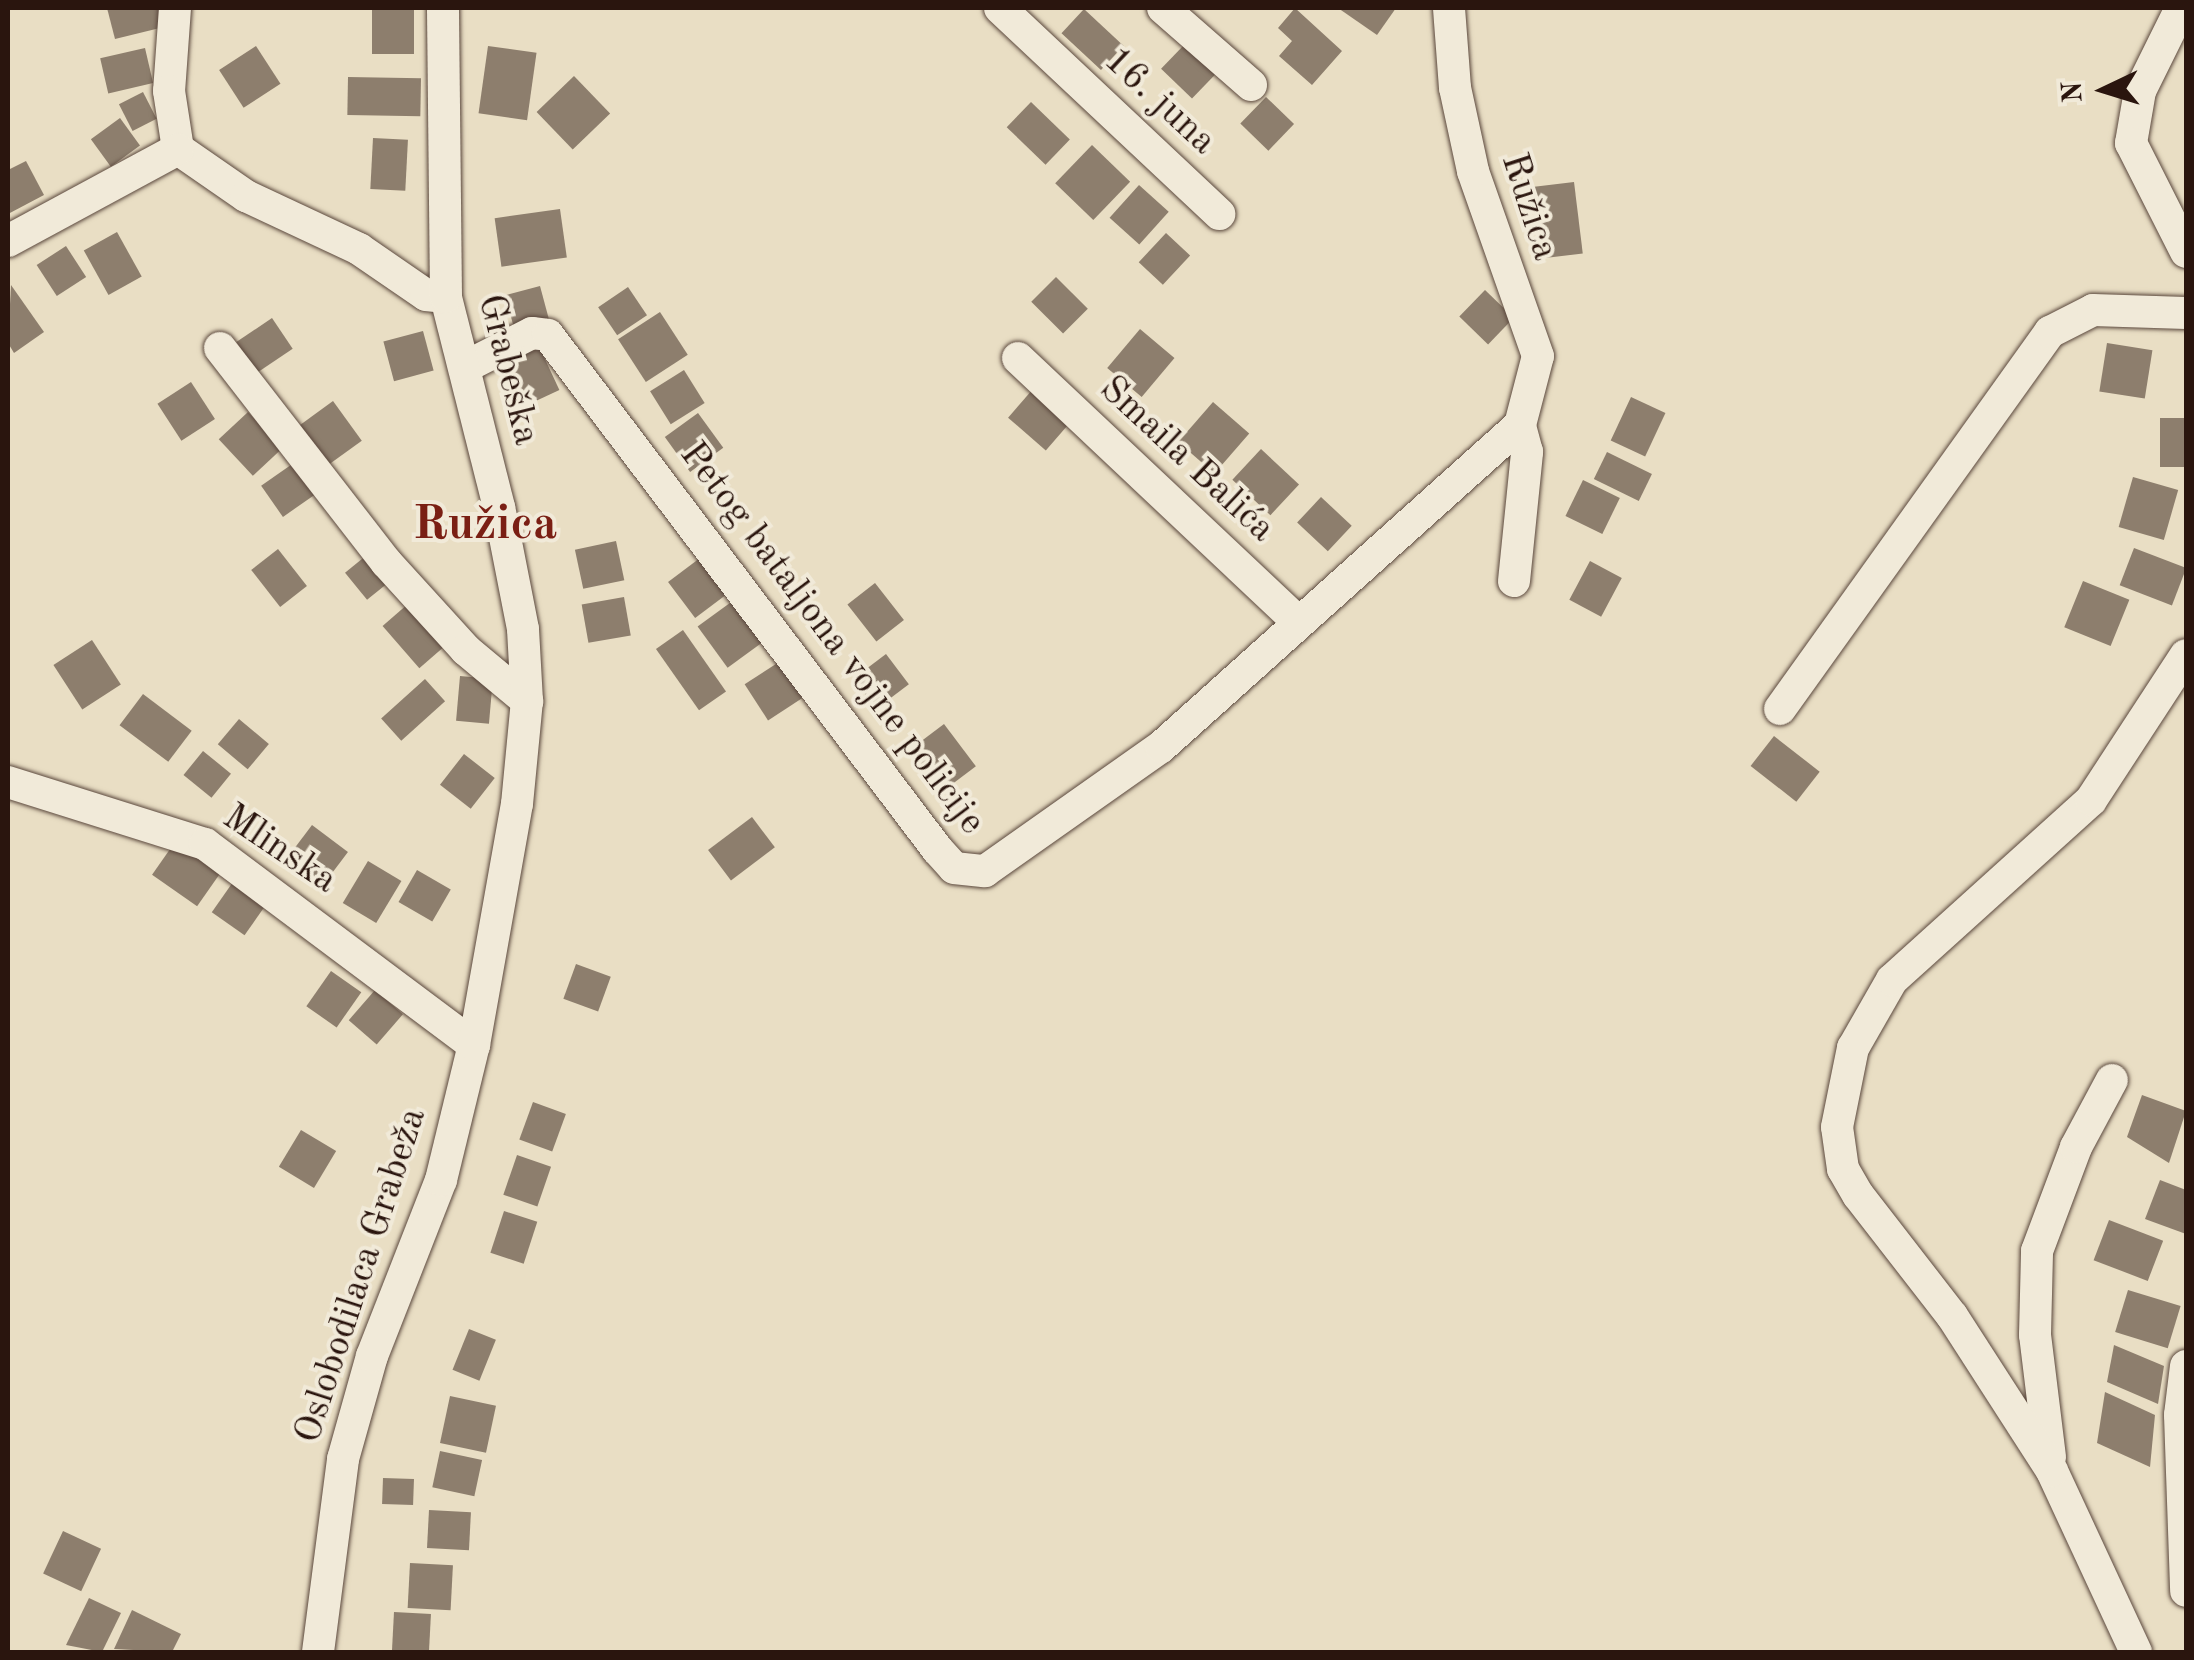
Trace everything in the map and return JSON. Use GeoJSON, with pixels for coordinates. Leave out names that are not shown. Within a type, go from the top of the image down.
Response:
{"type":"FeatureCollection","features":[{"type":"Feature","properties":{"kind":"street"},"geometry":{"type":"LineString","coordinates":[[174,8],[169,91],[178,149],[246,196],[359,249],[426,295],[446,297]]}},
{"type":"Feature","properties":{"kind":"street","name":"Grabeška"},"geometry":{"type":"LineString","coordinates":[[443,8],[446,297],[523,629],[527,702],[517,804],[474,1045]]}},
{"type":"Feature","properties":{"kind":"street"},"geometry":{"type":"LineString","coordinates":[[445,61],[458,37],[459,8]]}},
{"type":"Feature","properties":{"kind":"street","name":"16. juna"},"geometry":{"type":"LineString","coordinates":[[1000,8],[1219,214]]}},
{"type":"Feature","properties":{"kind":"street"},"geometry":{"type":"LineString","coordinates":[[1163,8],[1251,85]]}},
{"type":"Feature","properties":{"kind":"street","name":"Ružica"},"geometry":{"type":"LineString","coordinates":[[1449,8],[1455,88],[1473,171],[1538,356],[1520,425]]}},
{"type":"Feature","properties":{"kind":"street"},"geometry":{"type":"LineString","coordinates":[[2181,8],[2140,91],[2131,144],[2186,252]]}},
{"type":"Feature","properties":{"kind":"street"},"geometry":{"type":"LineString","coordinates":[[8,242],[178,149]]}},
{"type":"Feature","properties":{"kind":"street"},"geometry":{"type":"LineString","coordinates":[[1780,709],[2050,332],[2093,310],[2186,312]]}},
{"type":"Feature","properties":{"kind":"street","name":"Petog bataljona vojne policije"},"geometry":{"type":"LineString","coordinates":[[464,368],[532,332],[548,335],[938,849],[968,872],[985,871],[1016,853],[1116,783],[1520,425]]}},
{"type":"Feature","properties":{"kind":"street"},"geometry":{"type":"LineString","coordinates":[[220,348],[386,562],[466,650],[527,702]]}},
{"type":"Feature","properties":{"kind":"street","name":"Smaila Balića"},"geometry":{"type":"LineString","coordinates":[[1018,358],[1298,622]]}},
{"type":"Feature","properties":{"kind":"street"},"geometry":{"type":"LineString","coordinates":[[1514,581],[1527,452],[1520,425]]}},
{"type":"Feature","properties":{"kind":"street"},"geometry":{"type":"LineString","coordinates":[[2136,1652],[2052,1471],[1952,1316],[1850,1182],[1838,1149],[1838,1106],[1853,1048],[1892,980],[2091,800],[2152,717],[2186,655]]}},
{"type":"Feature","properties":{"kind":"street","name":"Mlinska"},"geometry":{"type":"LineString","coordinates":[[8,782],[205,844],[474,1045]]}},
{"type":"Feature","properties":{"kind":"street","name":"Oslobodilaca Grabeža"},"geometry":{"type":"LineString","coordinates":[[318,1652],[343,1458],[372,1356],[441,1180],[474,1045]]}},
{"type":"Feature","properties":{"kind":"street"},"geometry":{"type":"LineString","coordinates":[[2052,1471],[2035,1335],[2037,1251],[2068,1164],[2112,1080]]}},
{"type":"Feature","properties":{"kind":"street"},"geometry":{"type":"LineString","coordinates":[[2186,1366],[2180,1414],[2186,1591]]}},
{"type":"Feature","properties":{"kind":"building"},"geometry":{"type":"Polygon","coordinates":[[[107,8],[160,8],[164,27],[115,39],[107,8]]]}},
{"type":"Feature","properties":{"kind":"building"},"geometry":{"type":"Polygon","coordinates":[[[372,8],[414,8],[414,54],[372,54],[372,8]]]}},
{"type":"Feature","properties":{"kind":"building"},"geometry":{"type":"Polygon","coordinates":[[[1295,8],[1342,51],[1312,85],[1279,56],[1292,41],[1278,28],[1295,8]]]}},
{"type":"Feature","properties":{"kind":"building"},"geometry":{"type":"Polygon","coordinates":[[[1338,8],[1396,8],[1377,35],[1338,8]]]}},
{"type":"Feature","properties":{"kind":"building"},"geometry":{"type":"Polygon","coordinates":[[[1084,9],[1123,46],[1101,70],[1061,33],[1084,9]]]}},
{"type":"Feature","properties":{"kind":"building"},"geometry":{"type":"Polygon","coordinates":[[[1184,45],[1215,75],[1192,99],[1161,69],[1184,45]]]}},
{"type":"Feature","properties":{"kind":"building"},"geometry":{"type":"Polygon","coordinates":[[[256,46],[281,84],[244,108],[219,70],[256,46]]]}},
{"type":"Feature","properties":{"kind":"building"},"geometry":{"type":"Polygon","coordinates":[[[488,46],[537,53],[527,120],[479,113],[488,46]]]}},
{"type":"Feature","properties":{"kind":"building"},"geometry":{"type":"Polygon","coordinates":[[[145,48],[153,83],[108,93],[100,58],[145,48]]]}},
{"type":"Feature","properties":{"kind":"building"},"geometry":{"type":"Polygon","coordinates":[[[574,76],[610,113],[573,150],[537,112],[574,76]]]}},
{"type":"Feature","properties":{"kind":"building"},"geometry":{"type":"Polygon","coordinates":[[[348,77],[421,78],[420,116],[347,115],[348,77]]]}},
{"type":"Feature","properties":{"kind":"building"},"geometry":{"type":"Polygon","coordinates":[[[143,92],[157,119],[133,131],[119,104],[143,92]]]}},
{"type":"Feature","properties":{"kind":"building"},"geometry":{"type":"Polygon","coordinates":[[[1266,97],[1294,124],[1268,151],[1240,124],[1266,97]]]}},
{"type":"Feature","properties":{"kind":"building"},"geometry":{"type":"Polygon","coordinates":[[[1031,102],[1070,140],[1046,165],[1007,127],[1031,102]]]}},
{"type":"Feature","properties":{"kind":"building"},"geometry":{"type":"Polygon","coordinates":[[[120,118],[140,146],[111,167],[91,139],[120,118]]]}},
{"type":"Feature","properties":{"kind":"building"},"geometry":{"type":"Polygon","coordinates":[[[373,138],[408,140],[405,191],[370,189],[373,138]]]}},
{"type":"Feature","properties":{"kind":"building"},"geometry":{"type":"Polygon","coordinates":[[[1092,145],[1130,182],[1093,220],[1055,183],[1092,145]]]}},
{"type":"Feature","properties":{"kind":"building"},"geometry":{"type":"Polygon","coordinates":[[[26,161],[44,195],[8,214],[8,170],[26,161]]]}},
{"type":"Feature","properties":{"kind":"building"},"geometry":{"type":"Polygon","coordinates":[[[1574,182],[1583,253],[1541,259],[1532,187],[1574,182]]]}},
{"type":"Feature","properties":{"kind":"building"},"geometry":{"type":"Polygon","coordinates":[[[1139,185],[1169,212],[1139,244],[1110,218],[1139,185]]]}},
{"type":"Feature","properties":{"kind":"building"},"geometry":{"type":"Polygon","coordinates":[[[560,209],[567,258],[501,267],[495,218],[560,209]]]}},
{"type":"Feature","properties":{"kind":"building"},"geometry":{"type":"Polygon","coordinates":[[[117,232],[142,277],[108,295],[84,250],[117,232]]]}},
{"type":"Feature","properties":{"kind":"building"},"geometry":{"type":"Polygon","coordinates":[[[1166,233],[1190,256],[1163,285],[1139,262],[1166,233]]]}},
{"type":"Feature","properties":{"kind":"building"},"geometry":{"type":"Polygon","coordinates":[[[66,246],[86,277],[57,296],[37,265],[66,246]]]}},
{"type":"Feature","properties":{"kind":"building"},"geometry":{"type":"Polygon","coordinates":[[[1056,277],[1088,309],[1063,334],[1031,302],[1056,277]]]}},
{"type":"Feature","properties":{"kind":"building"},"geometry":{"type":"Polygon","coordinates":[[[11,285],[44,332],[14,353],[8,343],[11,285]]]}},
{"type":"Feature","properties":{"kind":"building"},"geometry":{"type":"Polygon","coordinates":[[[540,286],[549,320],[514,329],[505,295],[540,286]]]}},
{"type":"Feature","properties":{"kind":"building"},"geometry":{"type":"Polygon","coordinates":[[[628,287],[647,315],[617,335],[598,307],[628,287]]]}},
{"type":"Feature","properties":{"kind":"building"},"geometry":{"type":"Polygon","coordinates":[[[1485,290],[1514,318],[1488,344],[1459,317],[1485,290]]]}},
{"type":"Feature","properties":{"kind":"building"},"geometry":{"type":"Polygon","coordinates":[[[660,312],[688,355],[646,382],[618,339],[660,312]]]}},
{"type":"Feature","properties":{"kind":"building"},"geometry":{"type":"Polygon","coordinates":[[[272,318],[293,349],[257,373],[236,342],[272,318]]]}},
{"type":"Feature","properties":{"kind":"building"},"geometry":{"type":"Polygon","coordinates":[[[1140,329],[1174,358],[1142,397],[1107,368],[1140,329]]]}},
{"type":"Feature","properties":{"kind":"building"},"geometry":{"type":"Polygon","coordinates":[[[423,331],[434,371],[394,381],[383,342],[423,331]]]}},
{"type":"Feature","properties":{"kind":"building"},"geometry":{"type":"Polygon","coordinates":[[[537,342],[559,390],[521,408],[499,360],[537,342]]]}},
{"type":"Feature","properties":{"kind":"building"},"geometry":{"type":"Polygon","coordinates":[[[2107,343],[2152,350],[2145,399],[2099,391],[2107,343]]]}},
{"type":"Feature","properties":{"kind":"building"},"geometry":{"type":"Polygon","coordinates":[[[684,370],[705,403],[671,424],[650,391],[684,370]]]}},
{"type":"Feature","properties":{"kind":"building"},"geometry":{"type":"Polygon","coordinates":[[[191,382],[215,419],[181,441],[157,404],[191,382]]]}},
{"type":"Feature","properties":{"kind":"building"},"geometry":{"type":"Polygon","coordinates":[[[1033,389],[1071,422],[1046,450],[1008,418],[1033,389]]]}},
{"type":"Feature","properties":{"kind":"building"},"geometry":{"type":"Polygon","coordinates":[[[1631,397],[1665,413],[1645,457],[1611,441],[1631,397]]]}},
{"type":"Feature","properties":{"kind":"building"},"geometry":{"type":"Polygon","coordinates":[[[333,401],[362,441],[328,465],[299,426],[333,401]]]}},
{"type":"Feature","properties":{"kind":"building"},"geometry":{"type":"Polygon","coordinates":[[[1213,402],[1249,433],[1214,473],[1178,442],[1213,402]]]}},
{"type":"Feature","properties":{"kind":"building"},"geometry":{"type":"Polygon","coordinates":[[[248,412],[282,449],[253,476],[219,439],[248,412]]]}},
{"type":"Feature","properties":{"kind":"building"},"geometry":{"type":"Polygon","coordinates":[[[698,413],[723,448],[690,472],[665,437],[698,413]]]}},
{"type":"Feature","properties":{"kind":"building"},"geometry":{"type":"Polygon","coordinates":[[[2160,418],[2186,418],[2186,467],[2160,467],[2160,418]]]}},
{"type":"Feature","properties":{"kind":"building"},"geometry":{"type":"Polygon","coordinates":[[[1261,449],[1299,484],[1270,515],[1232,480],[1261,449]]]}},
{"type":"Feature","properties":{"kind":"building"},"geometry":{"type":"Polygon","coordinates":[[[1607,452],[1652,474],[1639,501],[1594,479],[1607,452]]]}},
{"type":"Feature","properties":{"kind":"building"},"geometry":{"type":"Polygon","coordinates":[[[298,460],[320,491],[283,517],[261,486],[298,460]]]}},
{"type":"Feature","properties":{"kind":"building"},"geometry":{"type":"Polygon","coordinates":[[[2133,477],[2178,490],[2164,540],[2119,527],[2133,477]]]}},
{"type":"Feature","properties":{"kind":"building"},"geometry":{"type":"Polygon","coordinates":[[[1583,480],[1620,498],[1602,534],[1565,516],[1583,480]]]}},
{"type":"Feature","properties":{"kind":"building"},"geometry":{"type":"Polygon","coordinates":[[[1321,497],[1352,526],[1328,551],[1297,523],[1321,497]]]}},
{"type":"Feature","properties":{"kind":"building"},"geometry":{"type":"Polygon","coordinates":[[[616,541],[624,580],[583,589],[575,550],[616,541]]]}},
{"type":"Feature","properties":{"kind":"building"},"geometry":{"type":"Polygon","coordinates":[[[2134,548],[2186,568],[2172,605],[2120,585],[2134,548]]]}},
{"type":"Feature","properties":{"kind":"building"},"geometry":{"type":"Polygon","coordinates":[[[278,549],[307,586],[280,607],[251,570],[278,549]]]}},
{"type":"Feature","properties":{"kind":"building"},"geometry":{"type":"Polygon","coordinates":[[[373,550],[395,577],[367,600],[345,573],[373,550]]]}},
{"type":"Feature","properties":{"kind":"building"},"geometry":{"type":"Polygon","coordinates":[[[704,555],[731,591],[695,618],[668,582],[704,555]]]}},
{"type":"Feature","properties":{"kind":"building"},"geometry":{"type":"Polygon","coordinates":[[[1590,561],[1622,578],[1601,617],[1569,600],[1590,561]]]}},
{"type":"Feature","properties":{"kind":"building"},"geometry":{"type":"Polygon","coordinates":[[[2083,581],[2129,600],[2111,646],[2064,627],[2083,581]]]}},
{"type":"Feature","properties":{"kind":"building"},"geometry":{"type":"Polygon","coordinates":[[[875,583],[904,620],[876,642],[847,605],[875,583]]]}},
{"type":"Feature","properties":{"kind":"building"},"geometry":{"type":"Polygon","coordinates":[[[624,597],[631,635],[588,643],[582,604],[624,597]]]}},
{"type":"Feature","properties":{"kind":"building"},"geometry":{"type":"Polygon","coordinates":[[[734,600],[764,641],[728,668],[698,626],[734,600]]]}},
{"type":"Feature","properties":{"kind":"building"},"geometry":{"type":"Polygon","coordinates":[[[409,603],[446,645],[419,668],[383,626],[409,603]]]}},
{"type":"Feature","properties":{"kind":"building"},"geometry":{"type":"Polygon","coordinates":[[[683,630],[726,691],[699,710],[656,649],[683,630]]]}},
{"type":"Feature","properties":{"kind":"building"},"geometry":{"type":"Polygon","coordinates":[[[92,640],[121,684],[82,710],[53,665],[92,640]]]}},
{"type":"Feature","properties":{"kind":"building"},"geometry":{"type":"Polygon","coordinates":[[[886,654],[909,684],[876,709],[853,679],[886,654]]]}},
{"type":"Feature","properties":{"kind":"building"},"geometry":{"type":"Polygon","coordinates":[[[779,662],[802,698],[768,720],[745,684],[779,662]]]}},
{"type":"Feature","properties":{"kind":"building"},"geometry":{"type":"Polygon","coordinates":[[[460,676],[493,679],[489,724],[456,721],[460,676]]]}},
{"type":"Feature","properties":{"kind":"building"},"geometry":{"type":"Polygon","coordinates":[[[425,679],[445,701],[401,741],[381,718],[425,679]]]}},
{"type":"Feature","properties":{"kind":"building"},"geometry":{"type":"Polygon","coordinates":[[[143,694],[192,731],[168,762],[120,725],[143,694]]]}},
{"type":"Feature","properties":{"kind":"building"},"geometry":{"type":"Polygon","coordinates":[[[239,719],[269,744],[248,769],[218,744],[239,719]]]}},
{"type":"Feature","properties":{"kind":"building"},"geometry":{"type":"Polygon","coordinates":[[[944,724],[976,766],[941,793],[909,750],[944,724]]]}},
{"type":"Feature","properties":{"kind":"building"},"geometry":{"type":"Polygon","coordinates":[[[1774,736],[1820,772],[1796,802],[1751,766],[1774,736]]]}},
{"type":"Feature","properties":{"kind":"building"},"geometry":{"type":"Polygon","coordinates":[[[203,751],[231,774],[211,798],[183,775],[203,751]]]}},
{"type":"Feature","properties":{"kind":"building"},"geometry":{"type":"Polygon","coordinates":[[[464,754],[495,778],[471,809],[440,785],[464,754]]]}},
{"type":"Feature","properties":{"kind":"building"},"geometry":{"type":"Polygon","coordinates":[[[752,817],[775,847],[731,880],[708,850],[752,817]]]}},
{"type":"Feature","properties":{"kind":"building"},"geometry":{"type":"Polygon","coordinates":[[[312,825],[348,852],[324,884],[288,857],[312,825]]]}},
{"type":"Feature","properties":{"kind":"building"},"geometry":{"type":"Polygon","coordinates":[[[175,842],[220,874],[197,906],[152,875],[175,842]]]}},
{"type":"Feature","properties":{"kind":"building"},"geometry":{"type":"Polygon","coordinates":[[[368,861],[401,881],[376,923],[343,903],[368,861]]]}},
{"type":"Feature","properties":{"kind":"building"},"geometry":{"type":"Polygon","coordinates":[[[417,870],[451,890],[432,922],[398,902],[417,870]]]}},
{"type":"Feature","properties":{"kind":"building"},"geometry":{"type":"Polygon","coordinates":[[[233,882],[266,905],[245,935],[212,912],[233,882]]]}},
{"type":"Feature","properties":{"kind":"building"},"geometry":{"type":"Polygon","coordinates":[[[576,964],[611,977],[598,1011],[563,999],[576,964]]]}},
{"type":"Feature","properties":{"kind":"building"},"geometry":{"type":"Polygon","coordinates":[[[331,971],[361,992],[337,1027],[306,1006],[331,971]]]}},
{"type":"Feature","properties":{"kind":"building"},"geometry":{"type":"Polygon","coordinates":[[[375,990],[403,1014],[377,1044],[349,1020],[375,990]]]}},
{"type":"Feature","properties":{"kind":"building"},"geometry":{"type":"Polygon","coordinates":[[[2142,1095],[2186,1111],[2169,1163],[2127,1137],[2142,1095]]]}},
{"type":"Feature","properties":{"kind":"building"},"geometry":{"type":"Polygon","coordinates":[[[533,1102],[566,1114],[552,1152],[519,1140],[533,1102]]]}},
{"type":"Feature","properties":{"kind":"building"},"geometry":{"type":"Polygon","coordinates":[[[301,1130],[336,1151],[314,1188],[279,1167],[301,1130]]]}},
{"type":"Feature","properties":{"kind":"building"},"geometry":{"type":"Polygon","coordinates":[[[517,1155],[551,1167],[537,1206],[503,1195],[517,1155]]]}},
{"type":"Feature","properties":{"kind":"building"},"geometry":{"type":"Polygon","coordinates":[[[2160,1180],[2186,1190],[2186,1234],[2145,1219],[2160,1180]]]}},
{"type":"Feature","properties":{"kind":"building"},"geometry":{"type":"Polygon","coordinates":[[[504,1211],[537,1222],[524,1264],[490,1253],[504,1211]]]}},
{"type":"Feature","properties":{"kind":"building"},"geometry":{"type":"Polygon","coordinates":[[[2109,1220],[2163,1241],[2148,1281],[2094,1260],[2109,1220]]]}},
{"type":"Feature","properties":{"kind":"building"},"geometry":{"type":"Polygon","coordinates":[[[2128,1290],[2181,1306],[2168,1348],[2115,1332],[2128,1290]]]}},
{"type":"Feature","properties":{"kind":"building"},"geometry":{"type":"Polygon","coordinates":[[[469,1329],[496,1340],[479,1381],[453,1370],[469,1329]]]}},
{"type":"Feature","properties":{"kind":"building"},"geometry":{"type":"Polygon","coordinates":[[[2114,1345],[2164,1366],[2158,1404],[2107,1382],[2114,1345]]]}},
{"type":"Feature","properties":{"kind":"building"},"geometry":{"type":"Polygon","coordinates":[[[2105,1392],[2155,1415],[2150,1467],[2097,1443],[2105,1392]]]}},
{"type":"Feature","properties":{"kind":"building"},"geometry":{"type":"Polygon","coordinates":[[[450,1396],[496,1406],[486,1453],[440,1443],[450,1396]]]}},
{"type":"Feature","properties":{"kind":"building"},"geometry":{"type":"Polygon","coordinates":[[[440,1451],[482,1460],[474,1496],[432,1487],[440,1451]]]}},
{"type":"Feature","properties":{"kind":"building"},"geometry":{"type":"Polygon","coordinates":[[[383,1478],[414,1479],[413,1505],[382,1504],[383,1478]]]}},
{"type":"Feature","properties":{"kind":"building"},"geometry":{"type":"Polygon","coordinates":[[[429,1510],[471,1512],[469,1550],[427,1548],[429,1510]]]}},
{"type":"Feature","properties":{"kind":"building"},"geometry":{"type":"Polygon","coordinates":[[[63,1531],[101,1549],[81,1591],[43,1574],[63,1531]]]}},
{"type":"Feature","properties":{"kind":"building"},"geometry":{"type":"Polygon","coordinates":[[[410,1563],[453,1565],[451,1610],[408,1608],[410,1563]]]}},
{"type":"Feature","properties":{"kind":"building"},"geometry":{"type":"Polygon","coordinates":[[[89,1598],[121,1613],[102,1652],[66,1645],[89,1598]]]}},
{"type":"Feature","properties":{"kind":"building"},"geometry":{"type":"Polygon","coordinates":[[[132,1610],[181,1634],[172,1652],[114,1649],[132,1610]]]}},
{"type":"Feature","properties":{"kind":"building"},"geometry":{"type":"Polygon","coordinates":[[[394,1612],[431,1614],[429,1652],[392,1650],[394,1612]]]}},
{"type":"Feature","properties":{"kind":"district","name":"Ružica"},"geometry":{"type":"Point","coordinates":[485,526]}}]}
